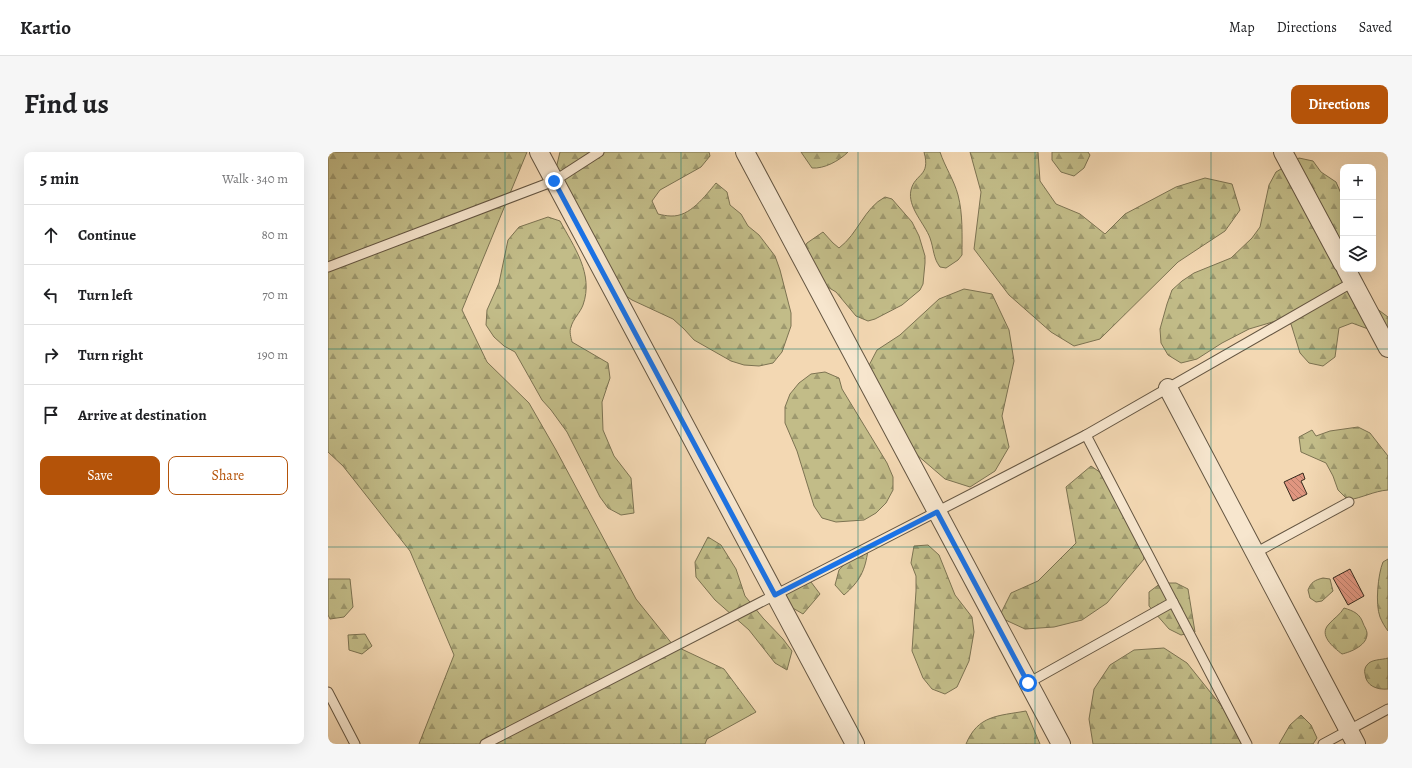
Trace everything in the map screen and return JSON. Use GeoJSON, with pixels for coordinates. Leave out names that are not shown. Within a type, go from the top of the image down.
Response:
{"type":"FeatureCollection","features":[{"type":"Feature","properties":{"kind":"street"},"geometry":{"type":"LineString","coordinates":[[539,152],[855,744]]}},
{"type":"Feature","properties":{"kind":"street"},"geometry":{"type":"LineString","coordinates":[[745,152],[1061,744]]}},
{"type":"Feature","properties":{"kind":"street"},"geometry":{"type":"LineString","coordinates":[[1283,152],[1340,258]]}},
{"type":"Feature","properties":{"kind":"street"},"geometry":{"type":"LineString","coordinates":[[1349,276],[1388,348]]}},
{"type":"Feature","properties":{"kind":"street"},"geometry":{"type":"LineString","coordinates":[[1168,388],[1352,737]]}},
{"type":"Feature","properties":{"kind":"lane"},"geometry":{"type":"LineString","coordinates":[[328,267],[554,181],[599,152]]}},
{"type":"Feature","properties":{"kind":"lane"},"geometry":{"type":"LineString","coordinates":[[485,744],[1086,435],[1168,388],[1349,276]]}},
{"type":"Feature","properties":{"kind":"lane"},"geometry":{"type":"LineString","coordinates":[[1086,435],[1248,744]]}},
{"type":"Feature","properties":{"kind":"lane"},"geometry":{"type":"LineString","coordinates":[[1255,553],[1349,502]]}},
{"type":"Feature","properties":{"kind":"lane"},"geometry":{"type":"LineString","coordinates":[[1028,683],[1173,602]]}},
{"type":"Feature","properties":{"kind":"lane"},"geometry":{"type":"LineString","coordinates":[[328,692],[355,744]]}},
{"type":"Feature","properties":{"kind":"lane"},"geometry":{"type":"LineString","coordinates":[[1323,744],[1352,737],[1388,709]]}},
{"type":"Feature","properties":{"kind":"green space"},"geometry":{"type":"Polygon","coordinates":[[[328,152],[527,152],[462,310],[487,362],[529,403],[636,599],[673,645],[724,669],[756,712],[707,739],[705,744],[419,744],[454,655],[410,551],[343,466],[328,452],[328,152]]]}},
{"type":"Feature","properties":{"kind":"green space"},"geometry":{"type":"Polygon","coordinates":[[[560,152],[709,152],[710,156],[701,167],[660,190],[652,201],[658,214],[669,216],[678,215],[696,205],[716,183],[727,192],[730,205],[741,214],[748,226],[759,235],[775,256],[791,313],[791,326],[782,352],[773,363],[759,366],[744,365],[731,361],[694,340],[673,319],[632,300],[620,292],[553,181],[560,152]]]}},
{"type":"Feature","properties":{"kind":"green space"},"geometry":{"type":"Polygon","coordinates":[[[801,152],[848,152],[831,164],[812,168],[801,152]]]}},
{"type":"Feature","properties":{"kind":"green space"},"geometry":{"type":"Polygon","coordinates":[[[924,152],[940,152],[960,202],[962,255],[958,260],[946,268],[940,267],[938,264],[928,233],[914,209],[910,196],[913,185],[924,171],[926,160],[924,152]]]}},
{"type":"Feature","properties":{"kind":"green space"},"geometry":{"type":"Polygon","coordinates":[[[970,152],[1038,152],[1040,181],[1056,204],[1080,214],[1105,234],[1125,214],[1176,187],[1205,178],[1232,184],[1240,210],[1225,231],[1178,262],[1100,339],[1074,346],[1051,332],[1009,295],[974,249],[981,192],[970,152]]]}},
{"type":"Feature","properties":{"kind":"green space"},"geometry":{"type":"Polygon","coordinates":[[[1052,152],[1088,152],[1090,155],[1084,168],[1074,176],[1061,172],[1052,160],[1052,152]]]}},
{"type":"Feature","properties":{"kind":"green space"},"geometry":{"type":"Polygon","coordinates":[[[1299,158],[1313,161],[1321,172],[1336,182],[1340,191],[1340,272],[1345,272],[1372,305],[1388,317],[1388,334],[1379,333],[1352,323],[1339,328],[1335,357],[1323,366],[1309,363],[1300,353],[1291,324],[1276,321],[1249,329],[1222,343],[1197,359],[1181,363],[1168,355],[1161,343],[1160,329],[1172,290],[1194,273],[1231,258],[1252,238],[1260,227],[1269,185],[1276,172],[1299,158]]]}},
{"type":"Feature","properties":{"kind":"green space"},"geometry":{"type":"Polygon","coordinates":[[[885,197],[892,199],[912,222],[919,236],[925,256],[923,284],[920,290],[902,305],[868,321],[856,316],[836,292],[811,277],[803,249],[807,243],[823,232],[839,248],[851,236],[866,214],[885,197]]]}},
{"type":"Feature","properties":{"kind":"green space"},"geometry":{"type":"Polygon","coordinates":[[[548,217],[560,221],[581,261],[586,282],[586,294],[582,308],[570,330],[572,342],[608,363],[610,378],[602,402],[603,430],[614,456],[631,478],[634,513],[621,515],[608,508],[600,497],[567,432],[542,400],[515,352],[504,346],[494,337],[486,325],[487,310],[499,283],[508,240],[519,227],[548,217]]]}},
{"type":"Feature","properties":{"kind":"green space"},"geometry":{"type":"Polygon","coordinates":[[[964,289],[992,294],[1009,330],[1014,361],[1002,416],[1009,447],[995,471],[970,487],[945,479],[881,424],[865,373],[877,350],[900,335],[939,299],[964,289]]]}},
{"type":"Feature","properties":{"kind":"green space"},"geometry":{"type":"Polygon","coordinates":[[[825,372],[839,378],[842,389],[887,463],[893,477],[893,490],[886,503],[876,513],[864,520],[836,522],[822,518],[814,506],[797,451],[785,423],[785,407],[790,394],[799,383],[811,374],[825,372]]]}},
{"type":"Feature","properties":{"kind":"green space"},"geometry":{"type":"Polygon","coordinates":[[[1358,427],[1370,433],[1388,456],[1388,490],[1348,500],[1338,490],[1326,463],[1301,452],[1299,437],[1312,430],[1316,436],[1330,431],[1358,427]]]}},
{"type":"Feature","properties":{"kind":"green space"},"geometry":{"type":"Polygon","coordinates":[[[1091,466],[1114,482],[1141,532],[1144,559],[1107,603],[1082,620],[1054,627],[1025,629],[999,617],[1011,593],[1038,581],[1076,543],[1066,487],[1091,466]]]}},
{"type":"Feature","properties":{"kind":"green space"},"geometry":{"type":"Polygon","coordinates":[[[708,537],[721,545],[736,569],[745,596],[792,651],[787,670],[775,663],[749,630],[715,600],[696,577],[695,562],[708,537]]]}},
{"type":"Feature","properties":{"kind":"green space"},"geometry":{"type":"Polygon","coordinates":[[[928,545],[939,555],[955,595],[972,617],[974,632],[969,661],[957,687],[945,694],[932,689],[923,678],[912,651],[916,576],[911,563],[914,546],[928,545]]]}},
{"type":"Feature","properties":{"kind":"green space"},"geometry":{"type":"Polygon","coordinates":[[[859,548],[868,550],[865,564],[858,580],[844,595],[835,585],[839,570],[859,548]]]}},
{"type":"Feature","properties":{"kind":"green space"},"geometry":{"type":"Polygon","coordinates":[[[1388,559],[1388,631],[1378,611],[1377,597],[1381,567],[1383,562],[1388,559]]]}},
{"type":"Feature","properties":{"kind":"green space"},"geometry":{"type":"Polygon","coordinates":[[[808,578],[820,594],[803,614],[791,607],[785,594],[808,578]]]}},
{"type":"Feature","properties":{"kind":"green space"},"geometry":{"type":"Polygon","coordinates":[[[1323,578],[1330,579],[1333,591],[1322,601],[1316,602],[1310,598],[1308,590],[1310,585],[1323,578]]]}},
{"type":"Feature","properties":{"kind":"green space"},"geometry":{"type":"Polygon","coordinates":[[[328,579],[350,579],[353,607],[344,617],[330,619],[328,615],[328,579]]]}},
{"type":"Feature","properties":{"kind":"green space"},"geometry":{"type":"Polygon","coordinates":[[[1161,583],[1176,583],[1188,589],[1195,632],[1181,635],[1169,629],[1149,606],[1149,592],[1161,583]]]}},
{"type":"Feature","properties":{"kind":"green space"},"geometry":{"type":"Polygon","coordinates":[[[1344,608],[1354,612],[1362,620],[1367,631],[1367,637],[1362,644],[1354,650],[1342,654],[1328,640],[1325,632],[1329,624],[1341,613],[1344,608]]]}},
{"type":"Feature","properties":{"kind":"green space"},"geometry":{"type":"Polygon","coordinates":[[[365,634],[372,646],[362,654],[349,650],[348,635],[365,634]]]}},
{"type":"Feature","properties":{"kind":"green space"},"geometry":{"type":"Polygon","coordinates":[[[1164,648],[1187,663],[1223,708],[1242,744],[1093,744],[1089,719],[1094,689],[1110,665],[1134,650],[1164,648]]]}},
{"type":"Feature","properties":{"kind":"green space"},"geometry":{"type":"Polygon","coordinates":[[[1388,658],[1388,689],[1376,688],[1367,682],[1365,672],[1366,667],[1371,662],[1388,658]]]}},
{"type":"Feature","properties":{"kind":"green space"},"geometry":{"type":"Polygon","coordinates":[[[1026,711],[1040,744],[966,744],[976,727],[990,718],[1026,711]]]}},
{"type":"Feature","properties":{"kind":"green space"},"geometry":{"type":"Polygon","coordinates":[[[1301,715],[1311,725],[1317,738],[1313,744],[1279,744],[1290,725],[1301,715]]]}},
{"type":"Feature","properties":{"kind":"building"},"geometry":{"type":"Polygon","coordinates":[[[1303,473],[1305,479],[1301,481],[1307,494],[1293,501],[1284,482],[1303,473]]]}},
{"type":"Feature","properties":{"kind":"building"},"geometry":{"type":"Polygon","coordinates":[[[1350,569],[1364,596],[1348,605],[1333,578],[1350,569]]]}},
{"type":"Feature","properties":{"kind":"route"},"geometry":{"type":"LineString","coordinates":[[554,181],[775,595],[937,512],[1028,683]]}}]}
